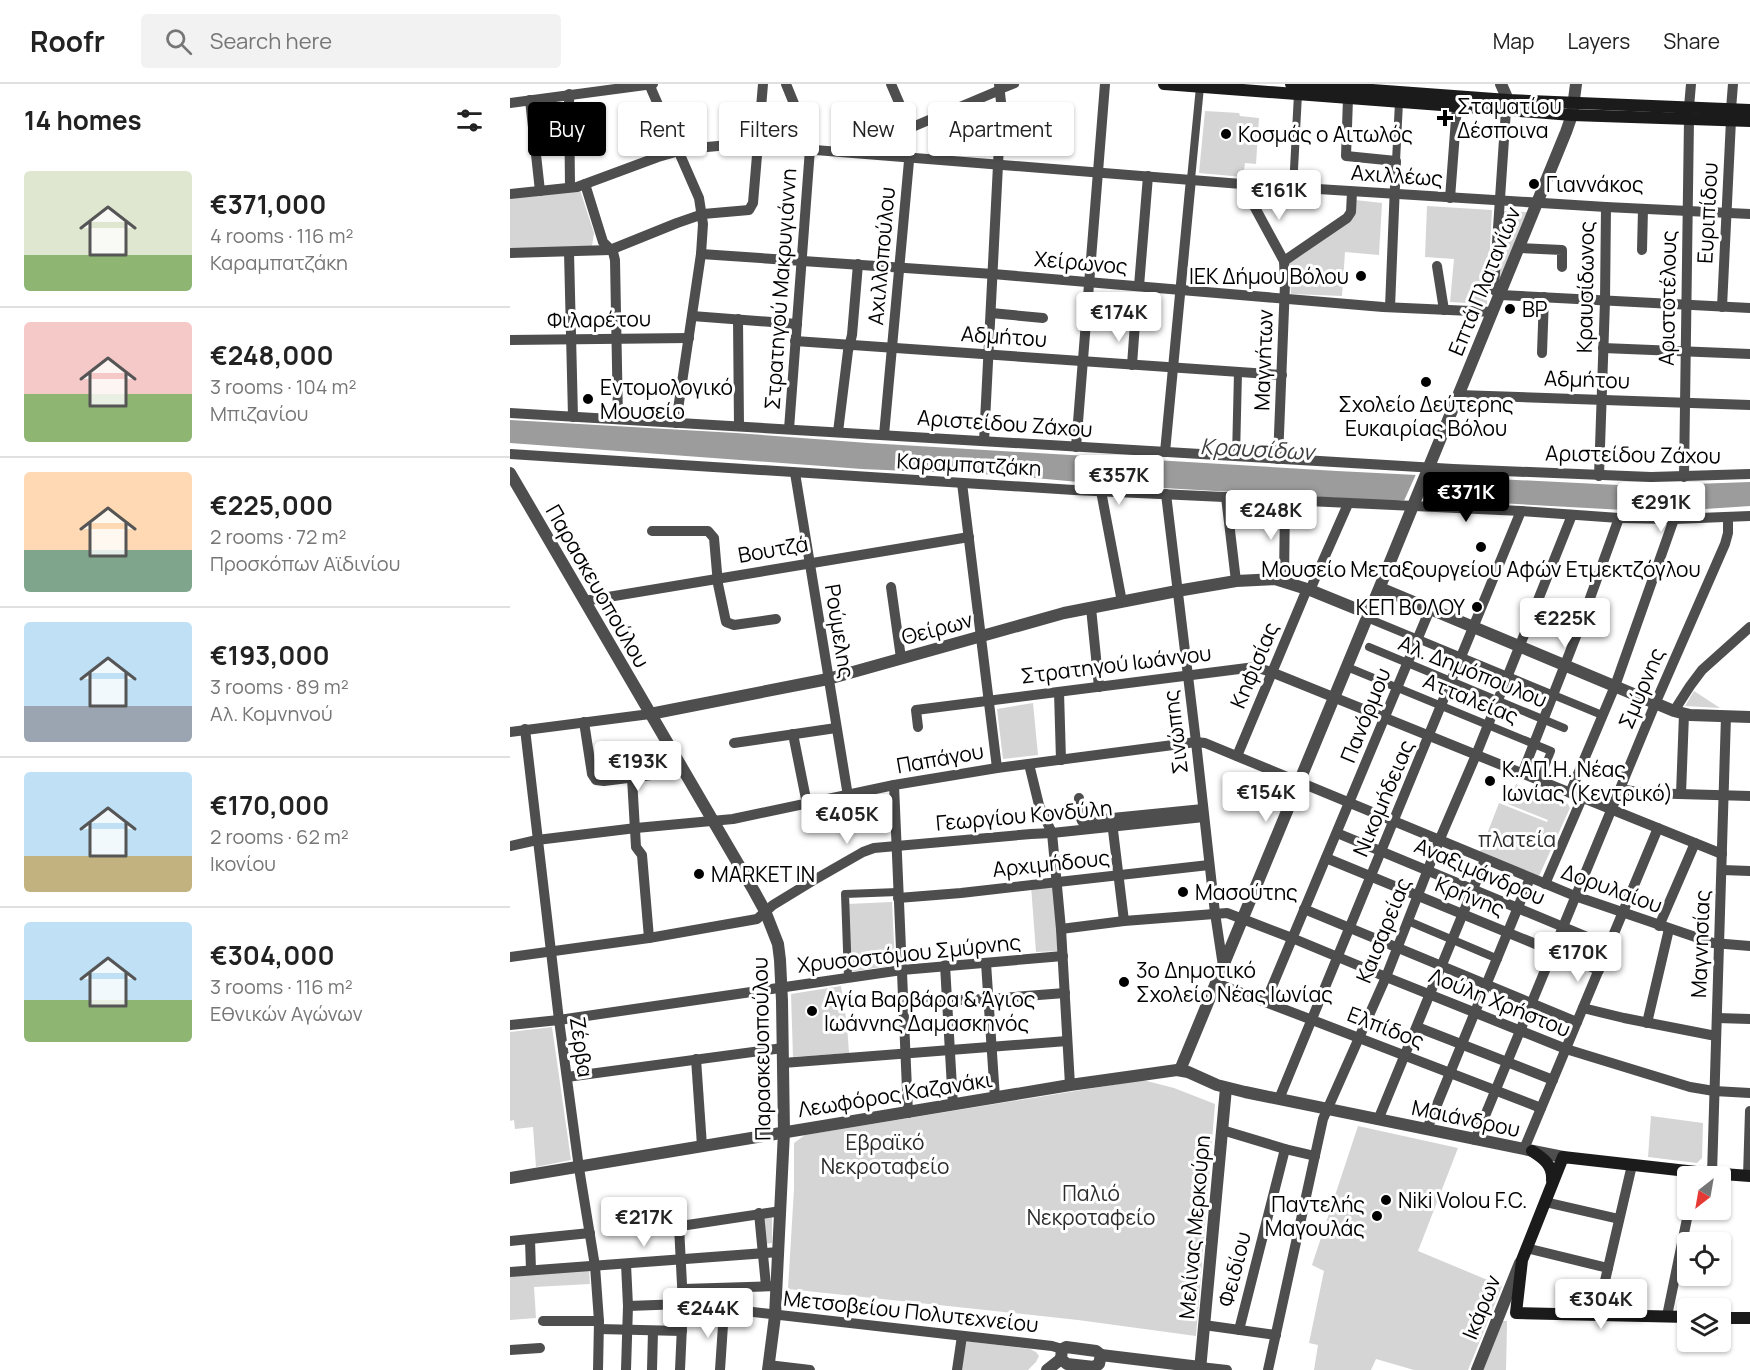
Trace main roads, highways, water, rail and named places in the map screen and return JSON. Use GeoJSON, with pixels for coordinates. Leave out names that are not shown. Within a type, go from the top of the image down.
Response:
{"type":"FeatureCollection","features":[{"type":"Feature","properties":{"kind":"main road"},"geometry":{"type":"LineString","coordinates":[[1164,84],[1293,86],[1399,93],[1457,106],[1507,105],[1731,115],[1750,121]]}},
{"type":"Feature","properties":{"kind":"main road"},"geometry":{"type":"LineString","coordinates":[[1293,86],[1348,98],[1426,89],[1507,105]]}},
{"type":"Feature","properties":{"kind":"main road"},"geometry":{"type":"LineString","coordinates":[[1731,115],[1750,110]]}},
{"type":"Feature","properties":{"kind":"main road"},"geometry":{"type":"LineString","coordinates":[[1528,1150],[1551,1168],[1553,1176],[1551,1186]]}},
{"type":"Feature","properties":{"kind":"main road","name":"Ικάρων"},"geometry":{"type":"LineString","coordinates":[[1563,1157],[1524,1254],[1516,1313],[1677,1316]]}},
{"type":"Feature","properties":{"kind":"main road","name":"Μαιάνδρου"},"geometry":{"type":"LineString","coordinates":[[1563,1157],[1677,1171]]}},
{"type":"Feature","properties":{"kind":"main road","name":"Μαιάνδρου"},"geometry":{"type":"LineString","coordinates":[[1731,1175],[1749,1176]]}},
{"type":"Feature","properties":{"kind":"main road"},"geometry":{"type":"LineString","coordinates":[[1731,1318],[1750,1318]]}},
{"type":"Feature","properties":{"kind":"place","name":"Σταματίου Δέσποινα"},"geometry":{"type":"Point","coordinates":[1445,118]}},
{"type":"Feature","properties":{"kind":"place","name":"Κοσμάς ο Αιτωλός"},"geometry":{"type":"Point","coordinates":[1226,134]}},
{"type":"Feature","properties":{"kind":"place","name":"Γιαννάκος"},"geometry":{"type":"Point","coordinates":[1534,184]}},
{"type":"Feature","properties":{"kind":"place","name":"ΙΕΚ Δήμου Βόλου"},"geometry":{"type":"Point","coordinates":[1361,276]}},
{"type":"Feature","properties":{"kind":"place","name":"BP"},"geometry":{"type":"Point","coordinates":[1510,309]}},
{"type":"Feature","properties":{"kind":"place","name":"Σχολείο Δεύτερης Ευκαιρίας Βόλου"},"geometry":{"type":"Point","coordinates":[1426,382]}},
{"type":"Feature","properties":{"kind":"place","name":"Εντομολογικό Mουσείο"},"geometry":{"type":"Point","coordinates":[588,399]}},
{"type":"Feature","properties":{"kind":"place","name":"Μουσείο Μεταξουργείου Αφών Ετμεκτζόγλου"},"geometry":{"type":"Point","coordinates":[1481,547]}},
{"type":"Feature","properties":{"kind":"place","name":"ΚΕΠ ΒΟΛΟΥ"},"geometry":{"type":"Point","coordinates":[1477,607]}},
{"type":"Feature","properties":{"kind":"place","name":"Κ.ΑΠ.Η. Νέας Ιωνίας (Κεντρικό)"},"geometry":{"type":"Point","coordinates":[1490,781]}},
{"type":"Feature","properties":{"kind":"place","name":"MARKET IN"},"geometry":{"type":"Point","coordinates":[699,874]}},
{"type":"Feature","properties":{"kind":"place","name":"Μασούτης"},"geometry":{"type":"Point","coordinates":[1183,892]}},
{"type":"Feature","properties":{"kind":"place","name":"3ο Δημοτικό Σχολείο Νέας Ιωνίας"},"geometry":{"type":"Point","coordinates":[1124,982]}},
{"type":"Feature","properties":{"kind":"place","name":"Αγία Βαρβάρα & Άγιος Ιωάννης Δαμασκηνός"},"geometry":{"type":"Point","coordinates":[812,1011]}},
{"type":"Feature","properties":{"kind":"place","name":"Niki Volou F.C."},"geometry":{"type":"Point","coordinates":[1386,1200]}},
{"type":"Feature","properties":{"kind":"place","name":"Παντελής Μαγουλάς"},"geometry":{"type":"Point","coordinates":[1377,1216]}},
{"type":"Feature","properties":{"kind":"water label","name":"Κραυσίδων"},"geometry":{"type":"Point","coordinates":[1257,449]}},
{"type":"Feature","properties":{"kind":"park label","name":"πλατεία"},"geometry":{"type":"Point","coordinates":[1517,839]}},
{"type":"Feature","properties":{"kind":"park label","name":"Εβραϊκό Νεκροταφείο"},"geometry":{"type":"Point","coordinates":[885,1154]}},
{"type":"Feature","properties":{"kind":"park label","name":"Παλιό Νεκροταφείο"},"geometry":{"type":"Point","coordinates":[1091,1205]}}]}
